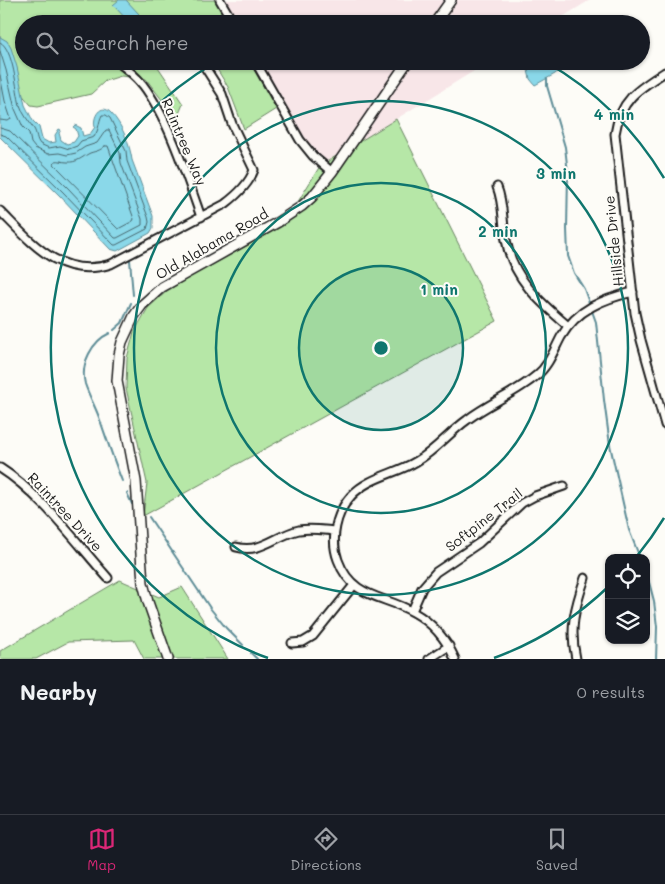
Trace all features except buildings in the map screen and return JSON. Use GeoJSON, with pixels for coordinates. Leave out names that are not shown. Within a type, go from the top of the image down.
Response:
{"type":"FeatureCollection","features":[{"type":"Feature","properties":{"kind":"street"},"geometry":{"type":"LineString","coordinates":[[220,0],[229,15]]}},
{"type":"Feature","properties":{"kind":"street"},"geometry":{"type":"LineString","coordinates":[[440,15],[451,0]]}},
{"type":"Feature","properties":{"kind":"street","name":"Raintree Way"},"geometry":{"type":"LineString","coordinates":[[127,70],[136,77],[149,94],[172,142],[201,217]]}},
{"type":"Feature","properties":{"kind":"street"},"geometry":{"type":"LineString","coordinates":[[0,211],[47,254],[58,261],[79,268],[100,267],[111,264],[225,204],[235,196],[254,170],[232,124],[218,87],[207,70]]}},
{"type":"Feature","properties":{"kind":"street"},"geometry":{"type":"LineString","coordinates":[[260,70],[307,150],[332,172]]}},
{"type":"Feature","properties":{"kind":"street","name":"Old Alabama Road"},"geometry":{"type":"LineString","coordinates":[[168,659],[143,583],[136,481],[117,381],[122,342],[134,316],[147,300],[162,287],[290,214],[312,197],[332,172],[402,70]]}},
{"type":"Feature","properties":{"kind":"street","name":"Hillside Drive"},"geometry":{"type":"LineString","coordinates":[[665,72],[633,94],[623,108],[617,126],[616,143],[632,292],[641,340],[665,425]]}},
{"type":"Feature","properties":{"kind":"street"},"geometry":{"type":"LineString","coordinates":[[497,187],[502,200],[506,243],[516,271],[534,296],[568,326]]}},
{"type":"Feature","properties":{"kind":"street"},"geometry":{"type":"LineString","coordinates":[[455,659],[449,646],[434,626],[412,611],[372,596],[354,585],[345,573],[338,560],[335,545],[335,531],[343,507],[359,488],[419,460],[468,419],[538,374],[550,360],[568,326],[578,315],[593,305],[612,297],[632,292]]}},
{"type":"Feature","properties":{"kind":"street","name":"Raintree Drive"},"geometry":{"type":"LineString","coordinates":[[0,468],[18,480],[38,499],[108,578]]}},
{"type":"Feature","properties":{"kind":"street","name":"Softpine Trail"},"geometry":{"type":"LineString","coordinates":[[412,611],[422,588],[436,572],[479,543],[522,503],[535,496],[564,486]]}},
{"type":"Feature","properties":{"kind":"street"},"geometry":{"type":"LineString","coordinates":[[236,547],[246,550],[255,549],[299,530],[335,531]]}},
{"type":"Feature","properties":{"kind":"street"},"geometry":{"type":"LineString","coordinates":[[576,659],[572,628],[575,607],[585,578]]}},
{"type":"Feature","properties":{"kind":"street"},"geometry":{"type":"LineString","coordinates":[[292,643],[303,642],[313,636],[354,585]]}},
{"type":"Feature","properties":{"kind":"street"},"geometry":{"type":"LineString","coordinates":[[429,659],[449,646]]}},
{"type":"Feature","properties":{"kind":"shaded area"},"geometry":{"type":"Polygon","coordinates":[[[224,0],[590,0],[566,15],[233,15],[224,0]]]}},
{"type":"Feature","properties":{"kind":"shaded area"},"geometry":{"type":"Polygon","coordinates":[[[264,70],[475,70],[320,166],[264,70]]]}},
{"type":"Feature","properties":{"kind":"green space"},"geometry":{"type":"Polygon","coordinates":[[[0,0],[216,0],[224,15],[15,15],[15,70],[160,70],[183,104],[178,116],[169,109],[146,79],[121,76],[105,81],[91,94],[38,106],[31,105],[0,69],[0,0]]]}},
{"type":"Feature","properties":{"kind":"green space"},"geometry":{"type":"Polygon","coordinates":[[[218,70],[254,70],[276,109],[244,129],[228,87],[218,70]]]}},
{"type":"Feature","properties":{"kind":"green space"},"geometry":{"type":"Polygon","coordinates":[[[396,119],[497,321],[143,516],[147,483],[126,388],[127,358],[134,332],[148,308],[167,291],[190,277],[283,226],[320,166],[396,119]]]}},
{"type":"Feature","properties":{"kind":"green space"},"geometry":{"type":"Polygon","coordinates":[[[120,580],[159,597],[182,587],[228,659],[144,659],[134,640],[68,642],[36,659],[0,659],[0,651],[120,580]]]}},
{"type":"Feature","properties":{"kind":"water"},"geometry":{"type":"Polygon","coordinates":[[[119,0],[126,0],[139,14],[122,15],[113,5],[119,0]]]}},
{"type":"Feature","properties":{"kind":"water"},"geometry":{"type":"Polygon","coordinates":[[[0,37],[7,41],[11,48],[25,105],[33,121],[39,127],[42,139],[49,143],[56,142],[55,135],[59,129],[61,130],[59,133],[61,140],[67,144],[74,142],[78,136],[76,129],[73,127],[75,125],[81,128],[83,136],[90,134],[95,127],[96,115],[101,110],[107,110],[115,118],[127,141],[153,216],[153,228],[150,233],[117,251],[110,249],[0,137],[0,37]]]}},
{"type":"Feature","properties":{"kind":"water"},"geometry":{"type":"Polygon","coordinates":[[[528,70],[560,70],[535,85],[530,79],[528,70]]]}},
{"type":"Feature","properties":{"kind":"waterway"},"geometry":{"type":"LineString","coordinates":[[547,79],[547,86],[565,147],[568,173],[568,256],[574,273],[584,289],[596,322],[610,445],[629,530],[638,554]]}},
{"type":"Feature","properties":{"kind":"waterway"},"geometry":{"type":"LineString","coordinates":[[130,260],[133,295]]}},
{"type":"Feature","properties":{"kind":"waterway"},"geometry":{"type":"LineString","coordinates":[[114,330],[122,323],[131,303]]}},
{"type":"Feature","properties":{"kind":"waterway"},"geometry":{"type":"LineString","coordinates":[[110,333],[93,347],[86,361],[84,376],[85,384],[122,481]]}},
{"type":"Feature","properties":{"kind":"waterway"},"geometry":{"type":"LineString","coordinates":[[127,493],[132,504]]}},
{"type":"Feature","properties":{"kind":"waterway"},"geometry":{"type":"LineString","coordinates":[[149,517],[210,608],[243,645]]}},
{"type":"Feature","properties":{"kind":"waterway"},"geometry":{"type":"LineString","coordinates":[[650,586],[657,627],[656,659]]}},
{"type":"Feature","properties":{"kind":"waterway"},"geometry":{"type":"LineString","coordinates":[[251,653],[257,659]]}}]}
